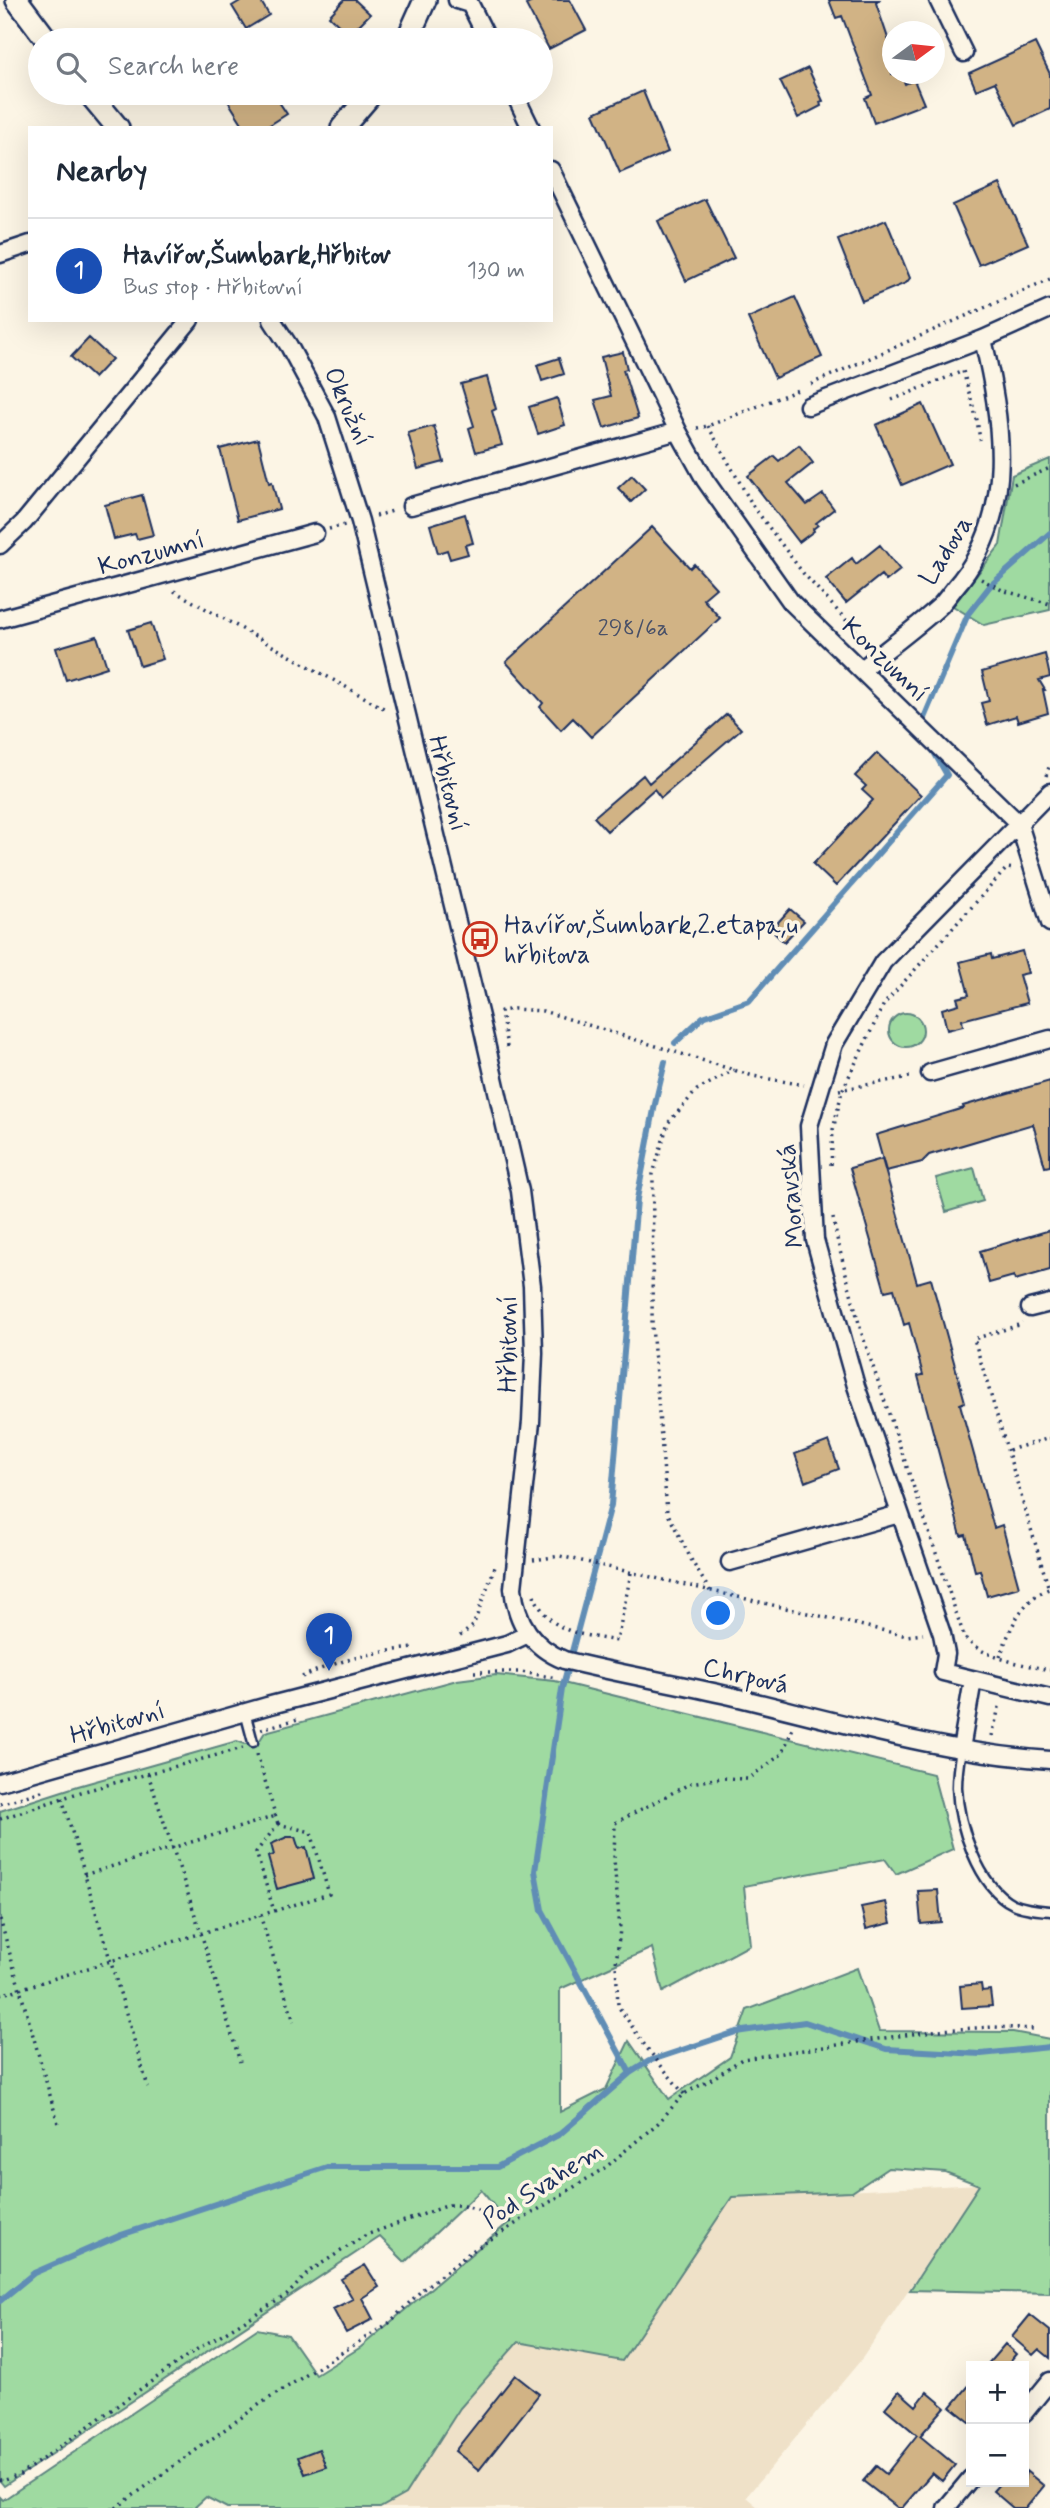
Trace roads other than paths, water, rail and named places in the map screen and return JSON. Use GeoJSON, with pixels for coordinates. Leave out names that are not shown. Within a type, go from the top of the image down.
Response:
{"type":"FeatureCollection","features":[{"type":"Feature","properties":{"kind":"street"},"geometry":{"type":"LineString","coordinates":[[17,0],[38,28]]}},
{"type":"Feature","properties":{"kind":"street"},"geometry":{"type":"LineString","coordinates":[[412,28],[425,0]]}},
{"type":"Feature","properties":{"kind":"street"},"geometry":{"type":"LineString","coordinates":[[457,0],[471,4],[482,28]]}},
{"type":"Feature","properties":{"kind":"street"},"geometry":{"type":"LineString","coordinates":[[938,0],[964,53]]}},
{"type":"Feature","properties":{"kind":"street"},"geometry":{"type":"LineString","coordinates":[[99,105],[116,126]]}},
{"type":"Feature","properties":{"kind":"street"},"geometry":{"type":"LineString","coordinates":[[344,126],[362,105]]}},
{"type":"Feature","properties":{"kind":"street"},"geometry":{"type":"LineString","coordinates":[[520,105],[530,126]]}},
{"type":"Feature","properties":{"kind":"street","name":"Konzumní"},"geometry":{"type":"LineString","coordinates":[[553,174],[678,431],[705,480],[791,602],[1019,824],[1050,923]]}},
{"type":"Feature","properties":{"kind":"street"},"geometry":{"type":"LineString","coordinates":[[0,254],[28,245]]}},
{"type":"Feature","properties":{"kind":"street"},"geometry":{"type":"LineString","coordinates":[[808,406],[982,339],[1050,309]]}},
{"type":"Feature","properties":{"kind":"street"},"geometry":{"type":"LineString","coordinates":[[0,545],[24,522],[187,322]]}},
{"type":"Feature","properties":{"kind":"street","name":"Okružní"},"geometry":{"type":"LineString","coordinates":[[273,322],[327,417],[360,521]]}},
{"type":"Feature","properties":{"kind":"street","name":"Ladova"},"geometry":{"type":"LineString","coordinates":[[862,669],[942,603],[966,573],[985,541],[995,514],[998,486],[998,412],[982,339]]}},
{"type":"Feature","properties":{"kind":"street"},"geometry":{"type":"LineString","coordinates":[[411,506],[678,431]]}},
{"type":"Feature","properties":{"kind":"street","name":"Hřbitovní"},"geometry":{"type":"LineString","coordinates":[[0,1782],[245,1712],[506,1644],[528,1634],[518,1615],[513,1588],[531,1422],[534,1353],[532,1286],[520,1191],[360,521]]}},
{"type":"Feature","properties":{"kind":"street","name":"Konzumní"},"geometry":{"type":"LineString","coordinates":[[0,619],[315,533]]}},
{"type":"Feature","properties":{"kind":"street","name":"Moravská"},"geometry":{"type":"LineString","coordinates":[[1050,792],[883,962],[834,1044],[809,1126],[815,1240],[856,1386],[942,1634],[946,1654],[943,1672],[1050,1698]]}},
{"type":"Feature","properties":{"kind":"street"},"geometry":{"type":"LineString","coordinates":[[930,1073],[1050,1039]]}},
{"type":"Feature","properties":{"kind":"street"},"geometry":{"type":"LineString","coordinates":[[1030,1308],[1050,1303]]}},
{"type":"Feature","properties":{"kind":"street"},"geometry":{"type":"LineString","coordinates":[[730,1562],[899,1514]]}},
{"type":"Feature","properties":{"kind":"street","name":"Chrpová"},"geometry":{"type":"LineString","coordinates":[[528,1634],[541,1647],[564,1660],[961,1749],[1050,1760]]}},
{"type":"Feature","properties":{"kind":"street"},"geometry":{"type":"LineString","coordinates":[[961,1749],[973,1680]]}},
{"type":"Feature","properties":{"kind":"street"},"geometry":{"type":"LineString","coordinates":[[1029,2407],[1050,2381]]}},
{"type":"Feature","properties":{"kind":"street"},"geometry":{"type":"LineString","coordinates":[[946,2508],[966,2483]]}},
{"type":"Feature","properties":{"kind":"lane"},"geometry":{"type":"LineString","coordinates":[[245,1712],[254,1743]]}},
{"type":"Feature","properties":{"kind":"lane"},"geometry":{"type":"LineString","coordinates":[[961,1749],[957,1787],[959,1802],[970,1846],[979,1866],[1004,1898],[1020,1907],[1050,1911]]}},
{"type":"Feature","properties":{"kind":"waterway"},"geometry":{"type":"LineString","coordinates":[[921,725],[968,614],[990,586],[1050,533]]}},
{"type":"Feature","properties":{"kind":"waterway"},"geometry":{"type":"LineString","coordinates":[[675,1043],[703,1017],[749,1001],[947,775],[931,747]]}},
{"type":"Feature","properties":{"kind":"waterway"},"geometry":{"type":"LineString","coordinates":[[630,2073],[542,1910],[535,1871],[562,1689],[611,1505],[637,1199],[665,1062]]}},
{"type":"Feature","properties":{"kind":"waterway"},"geometry":{"type":"LineString","coordinates":[[0,2301],[34,2273],[121,2235],[327,2167],[497,2167],[560,2134],[630,2073],[649,2061],[736,2032],[805,2022],[886,2049],[981,2054],[1050,2047]]}},
{"type":"Feature","properties":{"kind":"place","name":"Havířov,Šumbark,2.etapa,u hřbitova"},"geometry":{"type":"Point","coordinates":[480,939]}},
{"type":"Feature","properties":{"kind":"place","name":"Havířov,Šumbark,Hřbitov"},"geometry":{"type":"Point","coordinates":[329,1671]}}]}
